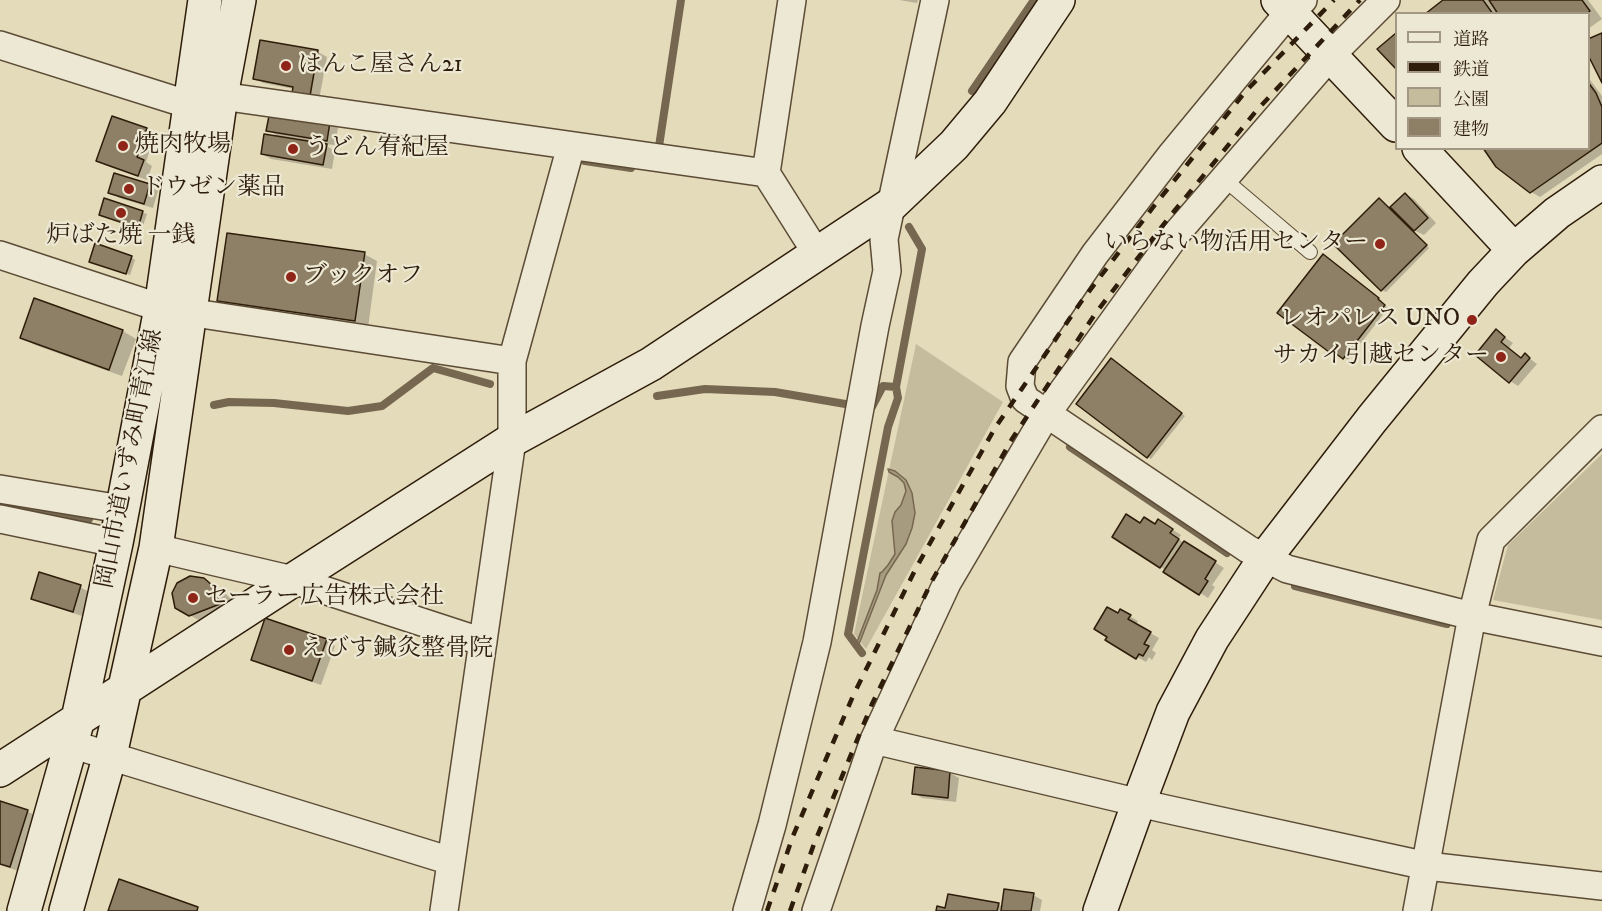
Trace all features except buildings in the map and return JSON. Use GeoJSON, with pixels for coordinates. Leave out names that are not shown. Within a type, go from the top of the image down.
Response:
{"type":"FeatureCollection","features":[{"type":"Feature","properties":{"kind":"street","name":"岡山市道いずみ町青江線"},"geometry":{"type":"LineString","coordinates":[[66,911],[110,755],[156,548],[190,105],[205,0]]}},
{"type":"Feature","properties":{"kind":"street","name":"岡山市道いずみ町青江線"},"geometry":{"type":"LineString","coordinates":[[24,911],[74,731],[122,509],[175,311],[239,0]]}},
{"type":"Feature","properties":{"kind":"street"},"geometry":{"type":"LineString","coordinates":[[792,0],[766,173],[817,254]]}},
{"type":"Feature","properties":{"kind":"street"},"geometry":{"type":"LineString","coordinates":[[747,911],[772,825],[817,642],[886,271],[884,239],[935,0]]}},
{"type":"Feature","properties":{"kind":"street"},"geometry":{"type":"LineString","coordinates":[[0,770],[74,731],[124,690],[293,580],[512,440],[651,363],[892,204],[954,145],[990,102],[1058,0]]}},
{"type":"Feature","properties":{"kind":"street"},"geometry":{"type":"LineString","coordinates":[[816,911],[874,740],[947,583],[1047,413],[1177,233],[1331,55],[1386,0]]}},
{"type":"Feature","properties":{"kind":"street"},"geometry":{"type":"LineString","coordinates":[[1395,124],[1331,55],[1290,4],[1095,254],[1022,362],[1020,386],[1025,399],[1248,549],[1287,569],[1472,616],[1602,642]]}},
{"type":"Feature","properties":{"kind":"street"},"geometry":{"type":"LineString","coordinates":[[0,45],[190,105]]}},
{"type":"Feature","properties":{"kind":"street"},"geometry":{"type":"LineString","coordinates":[[221,96],[766,173]]}},
{"type":"Feature","properties":{"kind":"street"},"geometry":{"type":"LineString","coordinates":[[444,911],[512,440],[512,361],[571,146]]}},
{"type":"Feature","properties":{"kind":"street"},"geometry":{"type":"LineString","coordinates":[[1421,150],[1514,250]]}},
{"type":"Feature","properties":{"kind":"street"},"geometry":{"type":"LineString","coordinates":[[1100,911],[1173,712],[1212,639],[1264,558],[1483,283],[1514,250],[1557,213],[1602,182]]}},
{"type":"Feature","properties":{"kind":"street"},"geometry":{"type":"LineString","coordinates":[[0,255],[175,311],[512,361]]}},
{"type":"Feature","properties":{"kind":"street"},"geometry":{"type":"LineString","coordinates":[[1417,911],[1472,616],[1491,540],[1602,429]]}},
{"type":"Feature","properties":{"kind":"street"},"geometry":{"type":"LineString","coordinates":[[0,489],[122,509]]}},
{"type":"Feature","properties":{"kind":"street"},"geometry":{"type":"LineString","coordinates":[[0,519],[116,543]]}},
{"type":"Feature","properties":{"kind":"street"},"geometry":{"type":"LineString","coordinates":[[156,548],[293,580],[483,642]]}},
{"type":"Feature","properties":{"kind":"street"},"geometry":{"type":"LineString","coordinates":[[74,731],[110,755],[451,861]]}},
{"type":"Feature","properties":{"kind":"street"},"geometry":{"type":"LineString","coordinates":[[874,740],[1427,866],[1602,886]]}},
{"type":"Feature","properties":{"kind":"lane"},"geometry":{"type":"LineString","coordinates":[[1224,179],[1310,252]]}},
{"type":"Feature","properties":{"kind":"green space"},"geometry":{"type":"Polygon","coordinates":[[[916,344],[1003,402],[866,649],[854,634],[916,344]]]}},
{"type":"Feature","properties":{"kind":"green space"},"geometry":{"type":"Polygon","coordinates":[[[1602,454],[1602,620],[1493,600],[1508,545],[1602,454]]]}},
{"type":"Feature","properties":{"kind":"shaded area"},"geometry":{"type":"Polygon","coordinates":[[[888,469],[895,471],[906,480],[912,493],[915,513],[906,544],[886,575],[859,644],[857,642],[877,590],[880,573],[895,554],[892,521],[906,491],[904,483],[888,469]]]}},
{"type":"Feature","properties":{"kind":"waterway"},"geometry":{"type":"LineString","coordinates":[[658,153],[681,0]]}},
{"type":"Feature","properties":{"kind":"waterway"},"geometry":{"type":"LineString","coordinates":[[972,91],[1034,0]]}},
{"type":"Feature","properties":{"kind":"waterway"},"geometry":{"type":"LineString","coordinates":[[585,161],[631,168]]}},
{"type":"Feature","properties":{"kind":"waterway"},"geometry":{"type":"LineString","coordinates":[[862,653],[848,634],[888,427],[898,398],[896,387],[922,249],[909,227]]}},
{"type":"Feature","properties":{"kind":"waterway"},"geometry":{"type":"LineString","coordinates":[[214,405],[229,402],[274,403],[348,411],[382,406],[433,368],[490,384]]}},
{"type":"Feature","properties":{"kind":"waterway"},"geometry":{"type":"LineString","coordinates":[[869,407],[872,407],[883,386],[896,387]]}},
{"type":"Feature","properties":{"kind":"waterway"},"geometry":{"type":"LineString","coordinates":[[657,396],[705,389],[775,392],[857,406]]}},
{"type":"Feature","properties":{"kind":"waterway"},"geometry":{"type":"LineString","coordinates":[[1070,447],[1227,553]]}},
{"type":"Feature","properties":{"kind":"waterway"},"geometry":{"type":"LineString","coordinates":[[0,503],[89,519]]}},
{"type":"Feature","properties":{"kind":"waterway"},"geometry":{"type":"LineString","coordinates":[[1295,586],[1447,624]]}},
{"type":"Feature","properties":{"kind":"railway"},"geometry":{"type":"LineString","coordinates":[[767,911],[793,836],[853,696],[916,568],[995,428],[1081,302],[1154,206],[1245,92],[1334,0]]}},
{"type":"Feature","properties":{"kind":"railway"},"geometry":{"type":"LineString","coordinates":[[790,911],[814,844],[872,704],[933,579],[1012,439],[1095,314],[1167,220],[1257,110],[1360,0]]}},
{"type":"Feature","properties":{"kind":"place","name":"はんこ屋さん21"},"geometry":{"type":"Point","coordinates":[286,66]}},
{"type":"Feature","properties":{"kind":"place","name":"焼肉牧場"},"geometry":{"type":"Point","coordinates":[123,146]}},
{"type":"Feature","properties":{"kind":"place","name":"うどん宥紀屋"},"geometry":{"type":"Point","coordinates":[293,149]}},
{"type":"Feature","properties":{"kind":"place","name":"ドウゼン薬品"},"geometry":{"type":"Point","coordinates":[129,189]}},
{"type":"Feature","properties":{"kind":"place","name":"炉ばた焼 一銭"},"geometry":{"type":"Point","coordinates":[121,213]}},
{"type":"Feature","properties":{"kind":"place","name":"いらない物活用センター"},"geometry":{"type":"Point","coordinates":[1380,244]}},
{"type":"Feature","properties":{"kind":"place","name":"ブックオフ"},"geometry":{"type":"Point","coordinates":[291,277]}},
{"type":"Feature","properties":{"kind":"place","name":"レオパレス UNO"},"geometry":{"type":"Point","coordinates":[1472,320]}},
{"type":"Feature","properties":{"kind":"place","name":"サカイ引越センター"},"geometry":{"type":"Point","coordinates":[1501,357]}},
{"type":"Feature","properties":{"kind":"place","name":"セーラー広告株式会社"},"geometry":{"type":"Point","coordinates":[193,598]}},
{"type":"Feature","properties":{"kind":"place","name":"えびす鍼灸整骨院"},"geometry":{"type":"Point","coordinates":[289,650]}}]}
